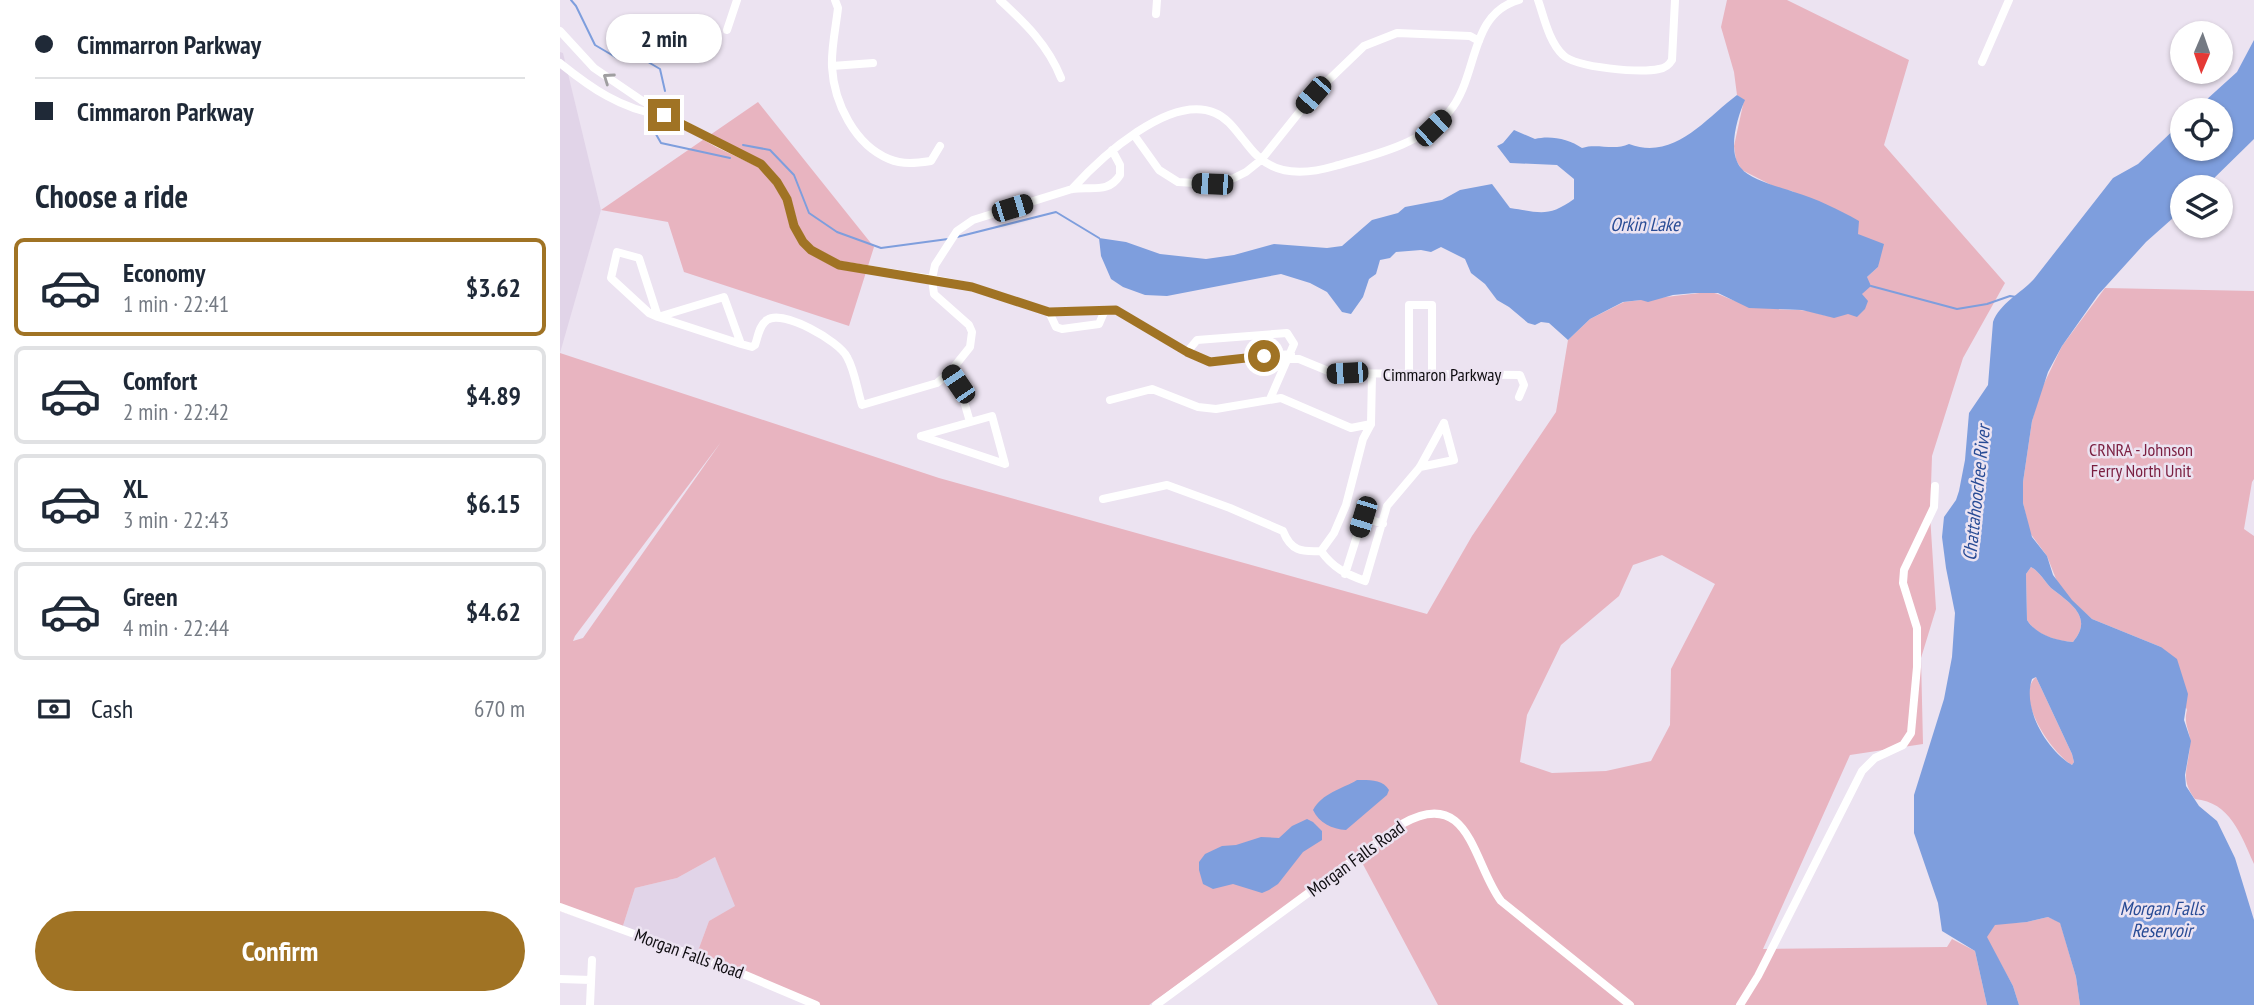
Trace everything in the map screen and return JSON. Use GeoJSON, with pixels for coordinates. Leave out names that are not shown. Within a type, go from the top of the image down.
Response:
{"type":"FeatureCollection","features":[{"type":"Feature","properties":{"kind":"street"},"geometry":{"type":"LineString","coordinates":[[727,30],[737,0]]}},
{"type":"Feature","properties":{"kind":"street"},"geometry":{"type":"LineString","coordinates":[[835,0],[838,8],[832,66],[836,96],[850,125],[873,150],[890,160],[908,164],[931,161],[940,146]]}},
{"type":"Feature","properties":{"kind":"street"},"geometry":{"type":"LineString","coordinates":[[1000,0],[1027,24],[1044,45],[1060,78]]}},
{"type":"Feature","properties":{"kind":"street"},"geometry":{"type":"LineString","coordinates":[[1156,15],[1157,0]]}},
{"type":"Feature","properties":{"kind":"street"},"geometry":{"type":"LineString","coordinates":[[1072,189],[1112,150],[1134,135],[1177,113],[1189,110],[1216,113],[1228,121],[1261,160],[1287,172],[1315,171],[1422,135],[1450,111],[1456,101],[1466,81],[1482,31],[1494,14],[1505,5],[1519,0]]}},
{"type":"Feature","properties":{"kind":"street"},"geometry":{"type":"LineString","coordinates":[[1538,0],[1557,48],[1571,61],[1599,67],[1652,70],[1664,68],[1672,60],[1675,0]]}},
{"type":"Feature","properties":{"kind":"street"},"geometry":{"type":"LineString","coordinates":[[1982,62],[2009,0]]}},
{"type":"Feature","properties":{"kind":"street"},"geometry":{"type":"LineString","coordinates":[[560,31],[594,68],[664,115],[761,164],[777,182],[787,199],[794,226],[803,242],[811,250],[839,265],[972,287],[1049,312],[1116,310],[1187,352],[1210,362],[1290,356]]}},
{"type":"Feature","properties":{"kind":"street"},"geometry":{"type":"LineString","coordinates":[[1134,135],[1159,170],[1178,182],[1212,184],[1247,172],[1261,160],[1313,95],[1364,46],[1397,33],[1470,36],[1479,41]]}},
{"type":"Feature","properties":{"kind":"street"},"geometry":{"type":"LineString","coordinates":[[560,63],[605,96],[644,112],[664,115]]}},
{"type":"Feature","properties":{"kind":"street"},"geometry":{"type":"LineString","coordinates":[[832,66],[873,63]]}},
{"type":"Feature","properties":{"kind":"street"},"geometry":{"type":"LineString","coordinates":[[658,317],[639,258],[617,252],[611,278],[649,313],[658,317],[752,347],[762,325],[768,319],[780,317],[804,325],[840,348],[847,357],[862,405],[937,383],[950,372],[970,347],[972,332],[969,325],[934,294],[932,279],[935,265],[957,231],[973,220],[1072,189],[1083,187],[1098,190],[1110,187],[1120,175],[1120,165],[1112,150]]}},
{"type":"Feature","properties":{"kind":"street"},"geometry":{"type":"LineString","coordinates":[[658,317],[724,297],[741,344]]}},
{"type":"Feature","properties":{"kind":"street"},"geometry":{"type":"LineString","coordinates":[[1409,375],[1409,305],[1432,305],[1432,375]]}},
{"type":"Feature","properties":{"kind":"street"},"geometry":{"type":"LineString","coordinates":[[1049,312],[1056,327],[1062,329],[1099,324],[1105,310]]}},
{"type":"Feature","properties":{"kind":"street"},"geometry":{"type":"LineString","coordinates":[[1187,352],[1197,340],[1287,332],[1294,344],[1270,399]]}},
{"type":"Feature","properties":{"kind":"street","name":"Cimmaron Parkway"},"geometry":{"type":"LineString","coordinates":[[1290,356],[1333,373],[1520,375],[1524,385],[1519,397]]}},
{"type":"Feature","properties":{"kind":"street"},"geometry":{"type":"LineString","coordinates":[[950,372],[958,384],[970,422]]}},
{"type":"Feature","properties":{"kind":"street"},"geometry":{"type":"LineString","coordinates":[[1103,499],[1167,485],[1283,530],[1288,543],[1298,549],[1308,552],[1321,551],[1334,533],[1346,505],[1363,439],[1371,424],[1372,375]]}},
{"type":"Feature","properties":{"kind":"street"},"geometry":{"type":"LineString","coordinates":[[1111,400],[1152,389],[1198,407],[1216,409],[1281,398],[1351,428],[1371,424]]}},
{"type":"Feature","properties":{"kind":"street"},"geometry":{"type":"LineString","coordinates":[[992,415],[1005,464],[921,436],[970,422],[992,415]]}},
{"type":"Feature","properties":{"kind":"street"},"geometry":{"type":"LineString","coordinates":[[1321,551],[1330,563],[1345,574],[1365,581],[1387,506],[1420,467],[1444,423],[1454,460],[1420,467]]}},
{"type":"Feature","properties":{"kind":"street"},"geometry":{"type":"LineString","coordinates":[[1740,1005],[1758,976],[1862,771],[1875,758],[1903,745],[1911,733],[1917,667],[1917,628],[1903,583],[1904,570],[1934,507],[1935,486]]}},
{"type":"Feature","properties":{"kind":"street"},"geometry":{"type":"LineString","coordinates":[[1345,574],[1363,517],[1383,524]]}},
{"type":"Feature","properties":{"kind":"street","name":"Morgan Falls Road"},"geometry":{"type":"LineString","coordinates":[[1156,1005],[1402,824],[1420,815],[1432,813],[1452,819],[1469,837],[1494,892],[1501,901],[1630,1005]]}},
{"type":"Feature","properties":{"kind":"street","name":"Morgan Falls Road"},"geometry":{"type":"LineString","coordinates":[[560,907],[736,971],[816,1005]]}},
{"type":"Feature","properties":{"kind":"street"},"geometry":{"type":"LineString","coordinates":[[590,1005],[592,960]]}},
{"type":"Feature","properties":{"kind":"street"},"geometry":{"type":"LineString","coordinates":[[560,979],[591,980]]}},
{"type":"Feature","properties":{"kind":"shaded area"},"geometry":{"type":"Polygon","coordinates":[[[560,52],[563,53],[601,210],[560,353],[560,52]]]}},
{"type":"Feature","properties":{"kind":"shaded area"},"geometry":{"type":"Polygon","coordinates":[[[715,857],[736,906],[709,921],[695,959],[621,932],[635,888],[677,878],[715,857]]]}},
{"type":"Feature","properties":{"kind":"green space"},"geometry":{"type":"Polygon","coordinates":[[[1727,0],[1787,0],[1909,60],[1884,145],[2005,283],[1963,358],[1932,456],[1930,515],[1936,609],[1921,658],[1923,744],[1850,755],[1763,949],[1947,947],[1952,939],[1975,951],[1987,1005],[1438,1005],[1358,855],[1149,1005],[816,1005],[695,959],[709,921],[735,906],[715,857],[677,878],[635,888],[621,932],[560,911],[560,353],[939,478],[1427,614],[1472,536],[1556,412],[1568,340],[1590,319],[1624,302],[1708,292],[1754,306],[1837,316],[1850,309],[1857,301],[1867,277],[1878,267],[1879,258],[1858,234],[1792,191],[1777,188],[1742,170],[1736,160],[1734,146],[1744,100],[1737,95],[1734,72],[1721,27],[1727,0]],[[721,442],[575,636],[573,641],[583,638],[721,442]],[[1662,555],[1633,565],[1619,596],[1561,645],[1527,715],[1520,762],[1552,773],[1606,771],[1651,761],[1670,725],[1671,669],[1715,584],[1662,555]]]}},
{"type":"Feature","properties":{"kind":"green space"},"geometry":{"type":"Polygon","coordinates":[[[758,102],[874,247],[849,326],[684,272],[668,222],[601,210],[758,102]]]}},
{"type":"Feature","properties":{"kind":"green space","name":"CRNRA - Johnson Ferry North Unit"},"geometry":{"type":"Polygon","coordinates":[[[2105,288],[2254,291],[2254,479],[2244,529],[2254,536],[2254,864],[2239,831],[2226,813],[2207,801],[2195,799],[2187,785],[2190,744],[2187,710],[2161,647],[2092,619],[2058,584],[2047,556],[2030,533],[2023,503],[2023,482],[2032,421],[2040,392],[2062,346],[2105,288]]]}},
{"type":"Feature","properties":{"kind":"green space"},"geometry":{"type":"Polygon","coordinates":[[[2031,567],[2077,611],[2081,625],[2073,642],[2047,636],[2036,630],[2027,620],[2026,574],[2031,567]]]}},
{"type":"Feature","properties":{"kind":"green space"},"geometry":{"type":"Polygon","coordinates":[[[2036,677],[2072,754],[2072,765],[2046,737],[2032,710],[2030,686],[2036,677]]]}},
{"type":"Feature","properties":{"kind":"green space"},"geometry":{"type":"Polygon","coordinates":[[[2048,917],[2060,922],[2076,977],[2080,1005],[2019,1005],[2013,986],[1986,937],[1995,924],[2027,922],[2048,917]]]}},
{"type":"Feature","properties":{"kind":"water"},"geometry":{"type":"Polygon","coordinates":[[[2254,40],[2254,139],[2233,160],[2233,98],[2208,98],[2224,84],[2233,84],[2233,76],[2254,40]]]}},
{"type":"Feature","properties":{"kind":"water","name":"Orkin Lake"},"geometry":{"type":"Polygon","coordinates":[[[1737,95],[1745,100],[1734,144],[1741,168],[1758,180],[1843,212],[1859,221],[1858,234],[1884,244],[1878,267],[1867,277],[1871,286],[1862,294],[1868,301],[1857,317],[1848,314],[1834,318],[1802,310],[1749,308],[1718,293],[1695,293],[1673,295],[1648,302],[1623,302],[1590,319],[1568,340],[1549,323],[1528,323],[1497,300],[1485,284],[1471,273],[1465,259],[1441,247],[1431,252],[1396,252],[1390,258],[1380,260],[1376,274],[1369,279],[1363,297],[1351,314],[1342,312],[1327,292],[1310,283],[1281,274],[1167,296],[1145,295],[1123,287],[1111,279],[1101,256],[1099,238],[1126,242],[1160,254],[1206,259],[1234,255],[1274,244],[1327,248],[1342,246],[1372,220],[1398,213],[1405,207],[1442,200],[1460,190],[1492,184],[1510,208],[1550,211],[1574,199],[1574,179],[1557,165],[1510,163],[1497,146],[1514,130],[1535,139],[1547,137],[1565,140],[1582,148],[1629,144],[1645,148],[1660,147],[1688,135],[1737,95]]]}},
{"type":"Feature","properties":{"kind":"water"},"geometry":{"type":"Polygon","coordinates":[[[2170,133],[2170,161],[2232,161],[2217,175],[2170,175],[2170,221],[2146,242],[2098,295],[2062,346],[2048,372],[2032,421],[2023,482],[2023,503],[2032,537],[2047,556],[2053,575],[2072,600],[2092,619],[2161,647],[2177,659],[2188,694],[2184,720],[2191,741],[2185,775],[2186,786],[2199,806],[2217,821],[2235,858],[2254,920],[2254,1005],[2080,1005],[2076,977],[2060,923],[2048,917],[1995,925],[1987,937],[2013,986],[2019,1005],[1987,1005],[1975,951],[1942,931],[1938,903],[1914,833],[1914,795],[1944,699],[1952,657],[1955,613],[1942,537],[1944,517],[1959,491],[1969,413],[1988,385],[1993,322],[1996,315],[2034,279],[2113,178],[2138,164],[2170,133]],[[2031,567],[2026,574],[2027,620],[2036,630],[2047,636],[2073,642],[2081,625],[2077,611],[2031,567]],[[2036,677],[2032,679],[2031,703],[2039,728],[2054,749],[2072,765],[2072,754],[2036,677]]]}},
{"type":"Feature","properties":{"kind":"water"},"geometry":{"type":"Polygon","coordinates":[[[1357,780],[1383,784],[1389,790],[1387,795],[1346,830],[1322,822],[1313,810],[1317,804],[1357,780]]]}},
{"type":"Feature","properties":{"kind":"water"},"geometry":{"type":"Polygon","coordinates":[[[1307,819],[1322,831],[1322,840],[1303,852],[1278,884],[1269,890],[1262,893],[1233,884],[1213,889],[1203,884],[1199,862],[1205,854],[1222,846],[1236,845],[1261,837],[1279,838],[1292,826],[1307,819]]]}},
{"type":"Feature","properties":{"kind":"waterway"},"geometry":{"type":"LineString","coordinates":[[571,0],[595,45],[617,58],[643,59],[660,69],[665,91]]}},
{"type":"Feature","properties":{"kind":"waterway"},"geometry":{"type":"LineString","coordinates":[[660,122],[653,129],[661,143],[730,158]]}},
{"type":"Feature","properties":{"kind":"waterway"},"geometry":{"type":"LineString","coordinates":[[743,145],[770,150],[794,175],[809,213],[837,232],[881,248],[948,239]]}},
{"type":"Feature","properties":{"kind":"waterway"},"geometry":{"type":"LineString","coordinates":[[957,237],[1056,212],[1099,238]]}},
{"type":"Feature","properties":{"kind":"waterway"},"geometry":{"type":"LineString","coordinates":[[1871,286],[1957,309],[1987,304],[2010,296],[2016,297]]}},
{"type":"Feature","properties":{"kind":"route"},"geometry":{"type":"LineString","coordinates":[[664,115],[761,164],[777,182],[787,199],[794,226],[803,242],[811,250],[839,265],[972,287],[1049,312],[1116,310],[1197,358],[1210,362],[1264,356]]}},
{"type":"Feature","properties":{"kind":"water label","name":"Chattahoochee River"},"geometry":{"type":"Point","coordinates":[1976,493]}},
{"type":"Feature","properties":{"kind":"water label","name":"Morgan Falls Reservoir"},"geometry":{"type":"Point","coordinates":[2162,919]}}]}
